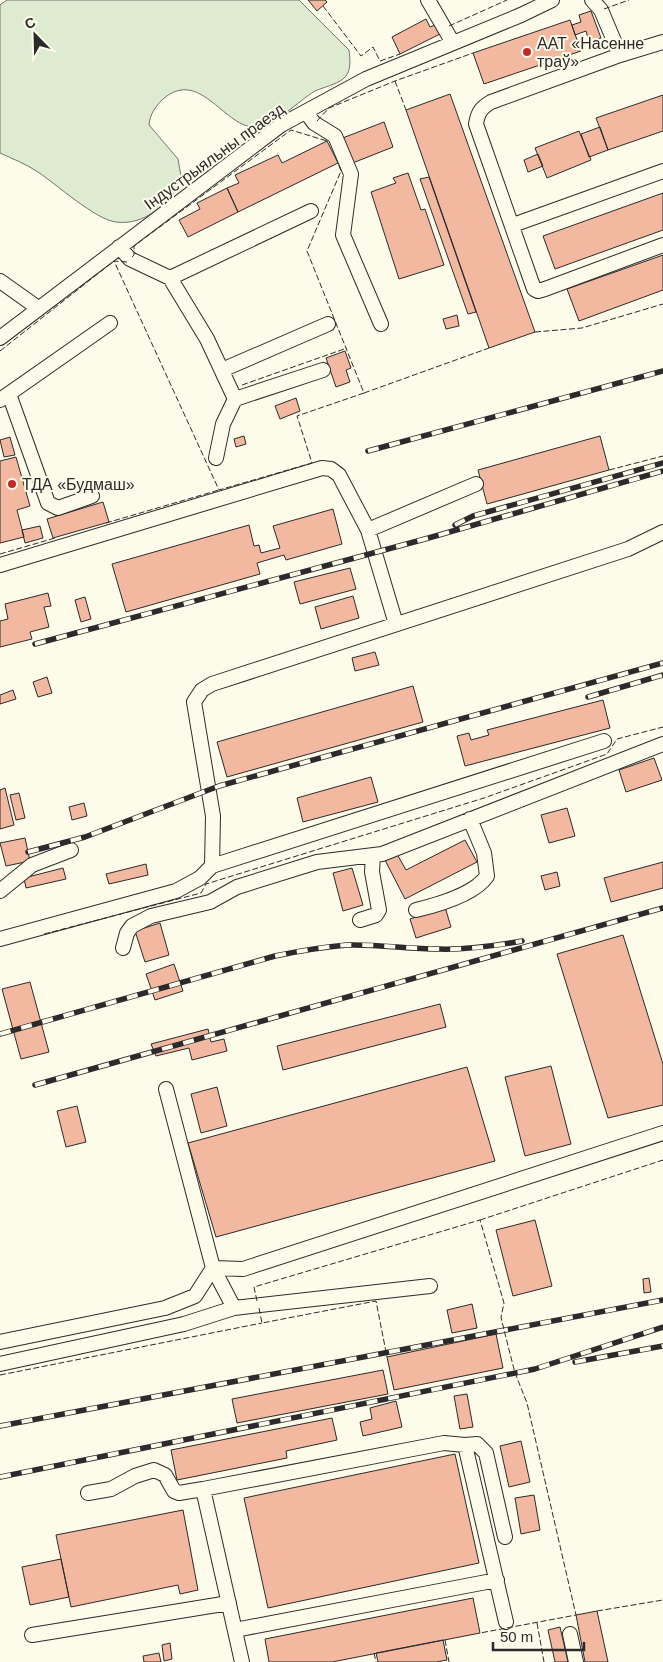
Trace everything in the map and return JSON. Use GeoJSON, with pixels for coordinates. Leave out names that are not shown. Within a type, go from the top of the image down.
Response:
{"type":"FeatureCollection","features":[{"type":"Feature","properties":{"kind":"street"},"geometry":{"type":"LineString","coordinates":[[428,0],[453,43]]}},
{"type":"Feature","properties":{"kind":"street","name":"Індустрыяльны праезд"},"geometry":{"type":"LineString","coordinates":[[0,338],[255,144],[306,112],[366,79],[521,15],[552,0]]}},
{"type":"Feature","properties":{"kind":"street"},"geometry":{"type":"LineString","coordinates":[[592,0],[601,10],[620,55]]}},
{"type":"Feature","properties":{"kind":"street"},"geometry":{"type":"LineString","coordinates":[[663,42],[620,55],[482,107],[477,115],[476,124],[513,225],[532,285],[538,291],[663,245]]}},
{"type":"Feature","properties":{"kind":"street"},"geometry":{"type":"LineString","coordinates":[[306,112],[314,123],[335,136],[351,174],[343,235],[381,324]]}},
{"type":"Feature","properties":{"kind":"street"},"geometry":{"type":"LineString","coordinates":[[513,225],[663,171]]}},
{"type":"Feature","properties":{"kind":"street"},"geometry":{"type":"LineString","coordinates":[[170,278],[311,211]]}},
{"type":"Feature","properties":{"kind":"street"},"geometry":{"type":"LineString","coordinates":[[119,247],[130,259],[170,278],[194,315],[235,399]]}},
{"type":"Feature","properties":{"kind":"street"},"geometry":{"type":"LineString","coordinates":[[0,282],[38,308]]}},
{"type":"Feature","properties":{"kind":"street"},"geometry":{"type":"LineString","coordinates":[[92,496],[58,508],[48,503],[4,397],[110,323]]}},
{"type":"Feature","properties":{"kind":"street"},"geometry":{"type":"LineString","coordinates":[[222,370],[328,324]]}},
{"type":"Feature","properties":{"kind":"street"},"geometry":{"type":"LineString","coordinates":[[216,458],[223,424],[235,399],[323,370]]}},
{"type":"Feature","properties":{"kind":"street"},"geometry":{"type":"LineString","coordinates":[[0,565],[322,468],[331,469],[339,475],[368,530],[396,624]]}},
{"type":"Feature","properties":{"kind":"street"},"geometry":{"type":"LineString","coordinates":[[368,530],[476,484]]}},
{"type":"Feature","properties":{"kind":"street"},"geometry":{"type":"LineString","coordinates":[[212,866],[213,816],[194,702],[198,695],[212,684],[628,549],[663,532]]}},
{"type":"Feature","properties":{"kind":"street"},"geometry":{"type":"LineString","coordinates":[[0,939],[176,891],[200,878],[212,866],[604,742]]}},
{"type":"Feature","properties":{"kind":"street"},"geometry":{"type":"LineString","coordinates":[[123,948],[126,933],[132,926],[151,916],[210,902],[237,887],[317,862],[373,855],[663,744]]}},
{"type":"Feature","properties":{"kind":"street"},"geometry":{"type":"LineString","coordinates":[[416,910],[442,903],[482,883],[487,876],[484,852],[470,819]]}},
{"type":"Feature","properties":{"kind":"street"},"geometry":{"type":"LineString","coordinates":[[0,891],[32,865],[71,850]]}},
{"type":"Feature","properties":{"kind":"street"},"geometry":{"type":"LineString","coordinates":[[360,920],[376,915],[380,910],[372,872],[373,855]]}},
{"type":"Feature","properties":{"kind":"street"},"geometry":{"type":"LineString","coordinates":[[166,1089],[213,1268],[234,1308]]}},
{"type":"Feature","properties":{"kind":"street"},"geometry":{"type":"LineString","coordinates":[[213,1268],[243,1269],[663,1133]]}},
{"type":"Feature","properties":{"kind":"street"},"geometry":{"type":"LineString","coordinates":[[0,1342],[165,1308],[196,1296],[213,1268]]}},
{"type":"Feature","properties":{"kind":"street"},"geometry":{"type":"LineString","coordinates":[[0,1364],[184,1324],[234,1308],[430,1286]]}},
{"type":"Feature","properties":{"kind":"street"},"geometry":{"type":"LineString","coordinates":[[88,1493],[111,1488],[154,1470],[165,1475],[174,1491],[179,1493],[444,1443],[477,1444],[486,1453],[505,1537]]}},
{"type":"Feature","properties":{"kind":"street"},"geometry":{"type":"LineString","coordinates":[[465,1445],[506,1622]]}},
{"type":"Feature","properties":{"kind":"street"},"geometry":{"type":"LineString","coordinates":[[203,1489],[242,1662]]}},
{"type":"Feature","properties":{"kind":"street"},"geometry":{"type":"LineString","coordinates":[[235,1630],[497,1580]]}},
{"type":"Feature","properties":{"kind":"street"},"geometry":{"type":"LineString","coordinates":[[32,1635],[229,1604]]}},
{"type":"Feature","properties":{"kind":"street"},"geometry":{"type":"LineString","coordinates":[[570,1634],[576,1662]]}},
{"type":"Feature","properties":{"kind":"green space"},"geometry":{"type":"Polygon","coordinates":[[[7,0],[299,0],[349,50],[349,69],[346,76],[340,81],[315,91],[277,119],[261,126],[253,127],[242,124],[199,94],[188,90],[176,91],[163,99],[153,111],[149,125],[178,159],[182,182],[170,198],[154,212],[136,221],[116,222],[98,215],[38,172],[0,153],[0,5],[7,0]]]}},
{"type":"Feature","properties":{"kind":"building"},"geometry":{"type":"Polygon","coordinates":[[[308,0],[325,0],[327,2],[317,11],[308,0]]]}},
{"type":"Feature","properties":{"kind":"building"},"geometry":{"type":"Polygon","coordinates":[[[591,11],[601,38],[589,42],[586,31],[575,35],[572,25],[581,22],[579,15],[591,11]]]}},
{"type":"Feature","properties":{"kind":"building"},"geometry":{"type":"Polygon","coordinates":[[[426,19],[430,27],[435,25],[440,34],[400,54],[392,37],[426,19]]]}},
{"type":"Feature","properties":{"kind":"building","name":"ААТ «Насенне траў»"},"geometry":{"type":"Polygon","coordinates":[[[570,20],[581,51],[484,84],[473,53],[570,20]]]}},
{"type":"Feature","properties":{"kind":"building"},"geometry":{"type":"Polygon","coordinates":[[[450,94],[535,332],[489,348],[406,110],[450,94]]]}},
{"type":"Feature","properties":{"kind":"building"},"geometry":{"type":"Polygon","coordinates":[[[663,95],[663,131],[608,150],[596,118],[663,95]]]}},
{"type":"Feature","properties":{"kind":"building"},"geometry":{"type":"Polygon","coordinates":[[[384,122],[393,147],[350,164],[340,139],[384,122]]]}},
{"type":"Feature","properties":{"kind":"building"},"geometry":{"type":"Polygon","coordinates":[[[600,127],[608,150],[589,157],[581,134],[600,127]]]}},
{"type":"Feature","properties":{"kind":"building"},"geometry":{"type":"Polygon","coordinates":[[[579,131],[591,160],[547,178],[535,148],[579,131]]]}},
{"type":"Feature","properties":{"kind":"building"},"geometry":{"type":"Polygon","coordinates":[[[327,141],[338,163],[238,212],[227,188],[239,183],[235,175],[278,155],[282,163],[327,141]]]}},
{"type":"Feature","properties":{"kind":"building"},"geometry":{"type":"Polygon","coordinates":[[[538,154],[543,166],[528,172],[524,160],[538,154]]]}},
{"type":"Feature","properties":{"kind":"building"},"geometry":{"type":"Polygon","coordinates":[[[408,173],[421,210],[425,209],[444,265],[399,279],[371,192],[396,183],[393,178],[408,173]]]}},
{"type":"Feature","properties":{"kind":"building"},"geometry":{"type":"Polygon","coordinates":[[[429,177],[476,312],[468,314],[420,179],[429,177]]]}},
{"type":"Feature","properties":{"kind":"building"},"geometry":{"type":"Polygon","coordinates":[[[227,188],[238,212],[188,237],[179,220],[200,209],[197,203],[227,188]]]}},
{"type":"Feature","properties":{"kind":"building"},"geometry":{"type":"Polygon","coordinates":[[[663,193],[663,230],[555,269],[543,236],[663,193]]]}},
{"type":"Feature","properties":{"kind":"building"},"geometry":{"type":"Polygon","coordinates":[[[663,255],[663,290],[579,321],[567,289],[663,255]]]}},
{"type":"Feature","properties":{"kind":"building"},"geometry":{"type":"Polygon","coordinates":[[[457,315],[459,326],[446,329],[443,319],[457,315]]]}},
{"type":"Feature","properties":{"kind":"building"},"geometry":{"type":"Polygon","coordinates":[[[345,351],[351,368],[346,370],[350,382],[336,387],[326,358],[345,351]]]}},
{"type":"Feature","properties":{"kind":"building"},"geometry":{"type":"Polygon","coordinates":[[[296,398],[300,411],[280,419],[275,406],[296,398]]]}},
{"type":"Feature","properties":{"kind":"building"},"geometry":{"type":"Polygon","coordinates":[[[244,436],[246,444],[236,447],[234,439],[244,436]]]}},
{"type":"Feature","properties":{"kind":"building"},"geometry":{"type":"Polygon","coordinates":[[[600,436],[609,470],[487,504],[478,470],[600,436]]]}},
{"type":"Feature","properties":{"kind":"building"},"geometry":{"type":"Polygon","coordinates":[[[10,437],[15,455],[4,457],[0,440],[10,437]]]}},
{"type":"Feature","properties":{"kind":"building","name":"ТДА «Будмаш»"},"geometry":{"type":"Polygon","coordinates":[[[16,457],[30,506],[17,510],[24,537],[0,543],[0,461],[16,457]]]}},
{"type":"Feature","properties":{"kind":"building"},"geometry":{"type":"Polygon","coordinates":[[[103,502],[109,522],[53,538],[47,519],[103,502]]]}},
{"type":"Feature","properties":{"kind":"building"},"geometry":{"type":"Polygon","coordinates":[[[333,509],[342,544],[286,560],[284,555],[257,563],[260,574],[126,612],[112,564],[249,525],[254,546],[259,545],[261,553],[280,548],[273,526],[333,509]]]}},
{"type":"Feature","properties":{"kind":"building"},"geometry":{"type":"Polygon","coordinates":[[[40,526],[43,538],[25,543],[22,530],[40,526]]]}},
{"type":"Feature","properties":{"kind":"building"},"geometry":{"type":"Polygon","coordinates":[[[350,568],[356,589],[300,604],[294,582],[350,568]]]}},
{"type":"Feature","properties":{"kind":"building"},"geometry":{"type":"Polygon","coordinates":[[[48,593],[51,606],[44,607],[49,627],[30,632],[32,639],[0,647],[0,621],[8,619],[5,604],[48,593]]]}},
{"type":"Feature","properties":{"kind":"building"},"geometry":{"type":"Polygon","coordinates":[[[353,596],[359,618],[321,629],[315,607],[353,596]]]}},
{"type":"Feature","properties":{"kind":"building"},"geometry":{"type":"Polygon","coordinates":[[[85,597],[91,619],[81,622],[75,600],[85,597]]]}},
{"type":"Feature","properties":{"kind":"building"},"geometry":{"type":"Polygon","coordinates":[[[375,652],[379,665],[355,671],[352,658],[375,652]]]}},
{"type":"Feature","properties":{"kind":"building"},"geometry":{"type":"Polygon","coordinates":[[[47,677],[52,693],[38,697],[33,682],[47,677]]]}},
{"type":"Feature","properties":{"kind":"building"},"geometry":{"type":"Polygon","coordinates":[[[413,686],[423,722],[227,777],[217,742],[413,686]]]}},
{"type":"Feature","properties":{"kind":"building"},"geometry":{"type":"Polygon","coordinates":[[[13,690],[16,699],[0,704],[0,695],[13,690]]]}},
{"type":"Feature","properties":{"kind":"building"},"geometry":{"type":"Polygon","coordinates":[[[603,700],[610,728],[465,766],[457,736],[469,733],[471,740],[489,735],[487,730],[603,700]]]}},
{"type":"Feature","properties":{"kind":"building"},"geometry":{"type":"Polygon","coordinates":[[[654,758],[662,780],[626,792],[619,770],[654,758]]]}},
{"type":"Feature","properties":{"kind":"building"},"geometry":{"type":"Polygon","coordinates":[[[371,777],[378,802],[303,822],[297,798],[371,777]]]}},
{"type":"Feature","properties":{"kind":"building"},"geometry":{"type":"Polygon","coordinates":[[[5,788],[14,825],[0,829],[0,790],[5,788]]]}},
{"type":"Feature","properties":{"kind":"building"},"geometry":{"type":"Polygon","coordinates":[[[19,793],[25,818],[16,820],[10,795],[19,793]]]}},
{"type":"Feature","properties":{"kind":"building"},"geometry":{"type":"Polygon","coordinates":[[[84,803],[87,816],[72,820],[69,807],[84,803]]]}},
{"type":"Feature","properties":{"kind":"building"},"geometry":{"type":"Polygon","coordinates":[[[567,808],[575,836],[549,843],[541,815],[567,808]]]}},
{"type":"Feature","properties":{"kind":"building"},"geometry":{"type":"Polygon","coordinates":[[[25,838],[30,861],[6,866],[0,843],[25,838]]]}},
{"type":"Feature","properties":{"kind":"building"},"geometry":{"type":"Polygon","coordinates":[[[465,840],[477,862],[405,899],[385,860],[397,854],[406,870],[465,840]]]}},
{"type":"Feature","properties":{"kind":"building"},"geometry":{"type":"Polygon","coordinates":[[[663,862],[663,888],[611,902],[604,878],[663,862]]]}},
{"type":"Feature","properties":{"kind":"building"},"geometry":{"type":"Polygon","coordinates":[[[146,864],[148,875],[109,884],[106,874],[146,864]]]}},
{"type":"Feature","properties":{"kind":"building"},"geometry":{"type":"Polygon","coordinates":[[[63,868],[66,879],[26,888],[24,878],[63,868]]]}},
{"type":"Feature","properties":{"kind":"building"},"geometry":{"type":"Polygon","coordinates":[[[352,868],[363,905],[343,911],[333,873],[352,868]]]}},
{"type":"Feature","properties":{"kind":"building"},"geometry":{"type":"Polygon","coordinates":[[[557,872],[560,886],[545,890],[541,876],[557,872]]]}},
{"type":"Feature","properties":{"kind":"building"},"geometry":{"type":"Polygon","coordinates":[[[445,907],[451,927],[416,938],[410,919],[445,907]]]}},
{"type":"Feature","properties":{"kind":"building"},"geometry":{"type":"Polygon","coordinates":[[[160,923],[169,955],[145,962],[135,931],[160,923]]]}},
{"type":"Feature","properties":{"kind":"building"},"geometry":{"type":"Polygon","coordinates":[[[623,935],[663,1064],[663,1105],[608,1118],[557,954],[623,935]]]}},
{"type":"Feature","properties":{"kind":"building"},"geometry":{"type":"Polygon","coordinates":[[[174,964],[183,991],[155,1000],[146,974],[174,964]]]}},
{"type":"Feature","properties":{"kind":"building"},"geometry":{"type":"Polygon","coordinates":[[[30,982],[49,1052],[21,1059],[2,989],[30,982]]]}},
{"type":"Feature","properties":{"kind":"building"},"geometry":{"type":"Polygon","coordinates":[[[440,1004],[446,1027],[283,1070],[277,1046],[440,1004]]]}},
{"type":"Feature","properties":{"kind":"building"},"geometry":{"type":"Polygon","coordinates":[[[208,1029],[211,1042],[224,1039],[227,1051],[192,1060],[189,1048],[156,1056],[151,1044],[208,1029]]]}},
{"type":"Feature","properties":{"kind":"building"},"geometry":{"type":"Polygon","coordinates":[[[551,1066],[571,1144],[525,1156],[505,1077],[551,1066]]]}},
{"type":"Feature","properties":{"kind":"building"},"geometry":{"type":"Polygon","coordinates":[[[467,1067],[495,1161],[216,1237],[188,1143],[467,1067]]]}},
{"type":"Feature","properties":{"kind":"building"},"geometry":{"type":"Polygon","coordinates":[[[217,1087],[227,1126],[201,1133],[191,1094],[217,1087]]]}},
{"type":"Feature","properties":{"kind":"building"},"geometry":{"type":"Polygon","coordinates":[[[77,1106],[86,1142],[66,1147],[57,1111],[77,1106]]]}},
{"type":"Feature","properties":{"kind":"building"},"geometry":{"type":"Polygon","coordinates":[[[535,1220],[552,1286],[513,1296],[496,1230],[535,1220]]]}},
{"type":"Feature","properties":{"kind":"building"},"geometry":{"type":"Polygon","coordinates":[[[649,1278],[651,1292],[644,1293],[643,1279],[649,1278]]]}},
{"type":"Feature","properties":{"kind":"building"},"geometry":{"type":"Polygon","coordinates":[[[472,1304],[477,1328],[452,1333],[447,1310],[472,1304]]]}},
{"type":"Feature","properties":{"kind":"building"},"geometry":{"type":"Polygon","coordinates":[[[496,1334],[503,1368],[394,1390],[387,1357],[496,1334]]]}},
{"type":"Feature","properties":{"kind":"building"},"geometry":{"type":"Polygon","coordinates":[[[383,1370],[388,1394],[237,1423],[232,1399],[383,1370]]]}},
{"type":"Feature","properties":{"kind":"building"},"geometry":{"type":"Polygon","coordinates":[[[467,1394],[473,1427],[460,1429],[454,1396],[467,1394]]]}},
{"type":"Feature","properties":{"kind":"building"},"geometry":{"type":"Polygon","coordinates":[[[396,1401],[402,1427],[363,1436],[360,1422],[372,1419],[370,1408],[396,1401]]]}},
{"type":"Feature","properties":{"kind":"building"},"geometry":{"type":"Polygon","coordinates":[[[332,1418],[337,1440],[286,1451],[287,1458],[177,1480],[171,1450],[332,1418]]]}},
{"type":"Feature","properties":{"kind":"building"},"geometry":{"type":"Polygon","coordinates":[[[521,1441],[530,1482],[509,1487],[500,1446],[521,1441]]]}},
{"type":"Feature","properties":{"kind":"building"},"geometry":{"type":"Polygon","coordinates":[[[455,1454],[479,1563],[268,1608],[244,1498],[455,1454]]]}},
{"type":"Feature","properties":{"kind":"building"},"geometry":{"type":"Polygon","coordinates":[[[534,1495],[540,1530],[521,1534],[515,1498],[534,1495]]]}},
{"type":"Feature","properties":{"kind":"building"},"geometry":{"type":"Polygon","coordinates":[[[183,1510],[198,1590],[180,1594],[178,1585],[71,1607],[56,1535],[183,1510]]]}},
{"type":"Feature","properties":{"kind":"building"},"geometry":{"type":"Polygon","coordinates":[[[61,1559],[69,1597],[30,1605],[22,1567],[61,1559]]]}},
{"type":"Feature","properties":{"kind":"building"},"geometry":{"type":"Polygon","coordinates":[[[473,1598],[480,1633],[332,1662],[269,1662],[265,1639],[473,1598]]]}},
{"type":"Feature","properties":{"kind":"building"},"geometry":{"type":"Polygon","coordinates":[[[597,1611],[608,1662],[585,1662],[576,1615],[597,1611]]]}},
{"type":"Feature","properties":{"kind":"building"},"geometry":{"type":"Polygon","coordinates":[[[560,1627],[568,1662],[555,1662],[548,1630],[560,1627]]]}},
{"type":"Feature","properties":{"kind":"building"},"geometry":{"type":"Polygon","coordinates":[[[443,1640],[447,1660],[436,1662],[378,1662],[376,1653],[443,1640]]]}},
{"type":"Feature","properties":{"kind":"building"},"geometry":{"type":"Polygon","coordinates":[[[170,1643],[172,1659],[164,1661],[162,1645],[170,1643]]]}},
{"type":"Feature","properties":{"kind":"building"},"geometry":{"type":"Polygon","coordinates":[[[159,1653],[161,1662],[144,1662],[143,1656],[159,1653]]]}},
{"type":"Feature","properties":{"kind":"railway"},"geometry":{"type":"LineString","coordinates":[[368,451],[663,371]]}},
{"type":"Feature","properties":{"kind":"railway"},"geometry":{"type":"LineString","coordinates":[[455,525],[473,516],[663,463]]}},
{"type":"Feature","properties":{"kind":"railway"},"geometry":{"type":"LineString","coordinates":[[35,644],[425,539],[663,471]]}},
{"type":"Feature","properties":{"kind":"railway"},"geometry":{"type":"LineString","coordinates":[[28,852],[85,837],[219,786],[663,663]]}},
{"type":"Feature","properties":{"kind":"railway"},"geometry":{"type":"LineString","coordinates":[[588,697],[663,675]]}},
{"type":"Feature","properties":{"kind":"railway"},"geometry":{"type":"LineString","coordinates":[[35,1085],[663,908]]}},
{"type":"Feature","properties":{"kind":"railway"},"geometry":{"type":"LineString","coordinates":[[0,1034],[275,956],[302,951],[347,945],[460,949],[522,941]]}},
{"type":"Feature","properties":{"kind":"railway"},"geometry":{"type":"LineString","coordinates":[[0,1426],[663,1300]]}},
{"type":"Feature","properties":{"kind":"railway"},"geometry":{"type":"LineString","coordinates":[[0,1477],[535,1369],[663,1327]]}},
{"type":"Feature","properties":{"kind":"railway"},"geometry":{"type":"LineString","coordinates":[[575,1362],[663,1346]]}},
{"type":"Feature","properties":{"kind":"fence"},"geometry":{"type":"LineString","coordinates":[[449,26],[507,0]]}},
{"type":"Feature","properties":{"kind":"fence"},"geometry":{"type":"LineString","coordinates":[[604,9],[629,0]]}},
{"type":"Feature","properties":{"kind":"fence"},"geometry":{"type":"LineString","coordinates":[[323,6],[361,56],[373,47],[380,61],[400,54]]}},
{"type":"Feature","properties":{"kind":"fence"},"geometry":{"type":"LineString","coordinates":[[317,121],[329,108],[395,81],[473,53]]}},
{"type":"Feature","properties":{"kind":"fence"},"geometry":{"type":"LineString","coordinates":[[395,81],[406,110]]}},
{"type":"Feature","properties":{"kind":"fence"},"geometry":{"type":"LineString","coordinates":[[132,257],[134,255],[134,246],[291,130],[327,141]]}},
{"type":"Feature","properties":{"kind":"fence"},"geometry":{"type":"LineString","coordinates":[[127,262],[114,261],[219,490],[312,463],[297,416],[364,393],[307,251],[341,171],[338,163]]}},
{"type":"Feature","properties":{"kind":"fence"},"geometry":{"type":"LineString","coordinates":[[0,351],[114,261]]}},
{"type":"Feature","properties":{"kind":"fence"},"geometry":{"type":"LineString","coordinates":[[535,332],[582,328],[663,304]]}},
{"type":"Feature","properties":{"kind":"fence"},"geometry":{"type":"LineString","coordinates":[[242,385],[347,348]]}},
{"type":"Feature","properties":{"kind":"fence"},"geometry":{"type":"LineString","coordinates":[[364,393],[489,348]]}},
{"type":"Feature","properties":{"kind":"fence"},"geometry":{"type":"LineString","coordinates":[[609,470],[663,456]]}},
{"type":"Feature","properties":{"kind":"fence"},"geometry":{"type":"LineString","coordinates":[[106,523],[219,490]]}},
{"type":"Feature","properties":{"kind":"fence"},"geometry":{"type":"LineString","coordinates":[[0,554],[55,538]]}},
{"type":"Feature","properties":{"kind":"fence"},"geometry":{"type":"LineString","coordinates":[[44,934],[201,893],[206,884],[484,798],[607,754],[617,739],[663,727]]}},
{"type":"Feature","properties":{"kind":"fence"},"geometry":{"type":"LineString","coordinates":[[480,1220],[663,1160]]}},
{"type":"Feature","properties":{"kind":"fence"},"geometry":{"type":"LineString","coordinates":[[257,1301],[254,1287],[480,1220],[504,1303],[501,1317],[515,1373],[527,1403],[576,1615],[480,1633]]}},
{"type":"Feature","properties":{"kind":"fence"},"geometry":{"type":"LineString","coordinates":[[259,1308],[262,1323],[376,1301],[387,1357]]}},
{"type":"Feature","properties":{"kind":"fence"},"geometry":{"type":"LineString","coordinates":[[0,1375],[262,1323]]}},
{"type":"Feature","properties":{"kind":"fence"},"geometry":{"type":"LineString","coordinates":[[597,1611],[663,1600]]}},
{"type":"Feature","properties":{"kind":"fence"},"geometry":{"type":"LineString","coordinates":[[537,1623],[544,1662]]}},
{"type":"Feature","properties":{"kind":"fence"},"geometry":{"type":"LineString","coordinates":[[445,1640],[449,1662]]}},
{"type":"Feature","properties":{"kind":"fence"},"geometry":{"type":"LineString","coordinates":[[374,1653],[376,1662]]}},
{"type":"Feature","properties":{"kind":"place","name":"ААТ «Насенне траў»"},"geometry":{"type":"Point","coordinates":[527,52]}},
{"type":"Feature","properties":{"kind":"place","name":"ТДА «Будмаш»"},"geometry":{"type":"Point","coordinates":[12,484]}}]}
